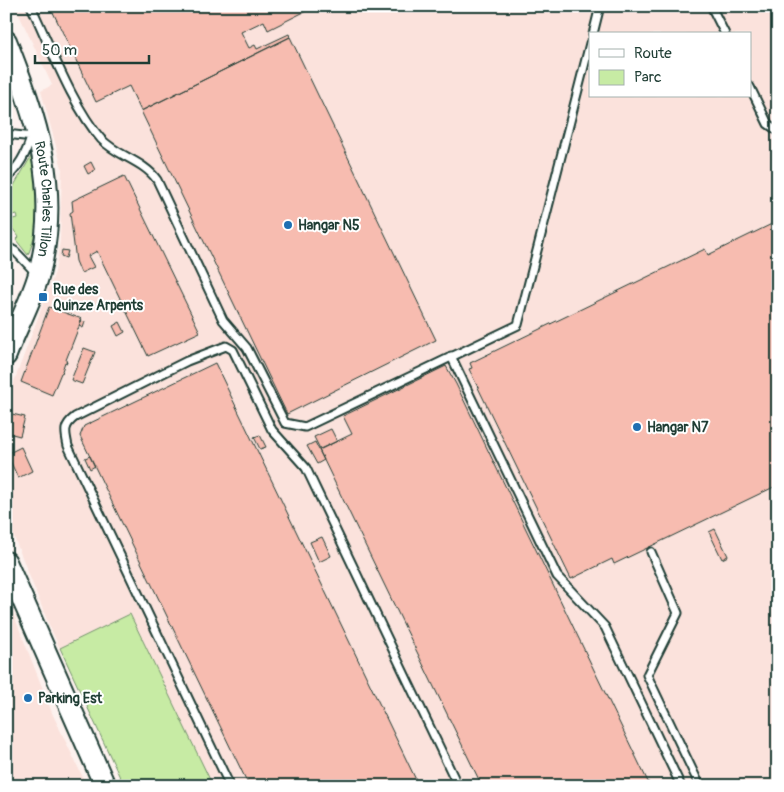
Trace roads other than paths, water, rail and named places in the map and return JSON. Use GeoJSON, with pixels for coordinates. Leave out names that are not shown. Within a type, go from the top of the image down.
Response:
{"type":"FeatureCollection","features":[{"type":"Feature","properties":{"kind":"main road","name":"Route Charles Tillon"},"geometry":{"type":"LineString","coordinates":[[6,41],[29,102],[35,136],[46,166],[49,202],[46,241],[38,275],[10,339],[6,355]]}},
{"type":"Feature","properties":{"kind":"main road"},"geometry":{"type":"LineString","coordinates":[[6,562],[105,786]]}},
{"type":"Feature","properties":{"kind":"lane"},"geometry":{"type":"LineString","coordinates":[[31,6],[79,105],[93,129],[104,142],[149,171],[157,180],[223,320],[247,348],[285,423],[305,427],[518,325],[589,47]]}},
{"type":"Feature","properties":{"kind":"lane"},"geometry":{"type":"LineString","coordinates":[[594,32],[600,6]]}},
{"type":"Feature","properties":{"kind":"lane"},"geometry":{"type":"LineString","coordinates":[[711,6],[723,32]]}},
{"type":"Feature","properties":{"kind":"lane"},"geometry":{"type":"LineString","coordinates":[[752,91],[768,124],[771,128],[778,131]]}},
{"type":"Feature","properties":{"kind":"lane"},"geometry":{"type":"LineString","coordinates":[[6,134],[35,136],[18,167],[6,179]]}},
{"type":"Feature","properties":{"kind":"lane"},"geometry":{"type":"LineString","coordinates":[[6,246],[15,251],[38,275]]}},
{"type":"Feature","properties":{"kind":"lane"},"geometry":{"type":"LineString","coordinates":[[230,786],[134,588],[68,446],[64,432],[66,424],[75,418],[187,361],[226,346],[233,350],[272,430],[306,468],[458,786]]}},
{"type":"Feature","properties":{"kind":"lane"},"geometry":{"type":"LineString","coordinates":[[450,356],[557,576],[605,626],[681,786]]}},
{"type":"Feature","properties":{"kind":"lane"},"geometry":{"type":"LineString","coordinates":[[651,552],[678,613],[647,676],[700,786]]}},
{"type":"Feature","properties":{"kind":"place","name":"Hangar N5"},"geometry":{"type":"Point","coordinates":[288,225]}},
{"type":"Feature","properties":{"kind":"place","name":"Rue des Quinze Arpents"},"geometry":{"type":"Point","coordinates":[43,297]}},
{"type":"Feature","properties":{"kind":"place","name":"Hangar N7"},"geometry":{"type":"Point","coordinates":[637,427]}},
{"type":"Feature","properties":{"kind":"place","name":"Parking Est"},"geometry":{"type":"Point","coordinates":[28,698]}}]}
